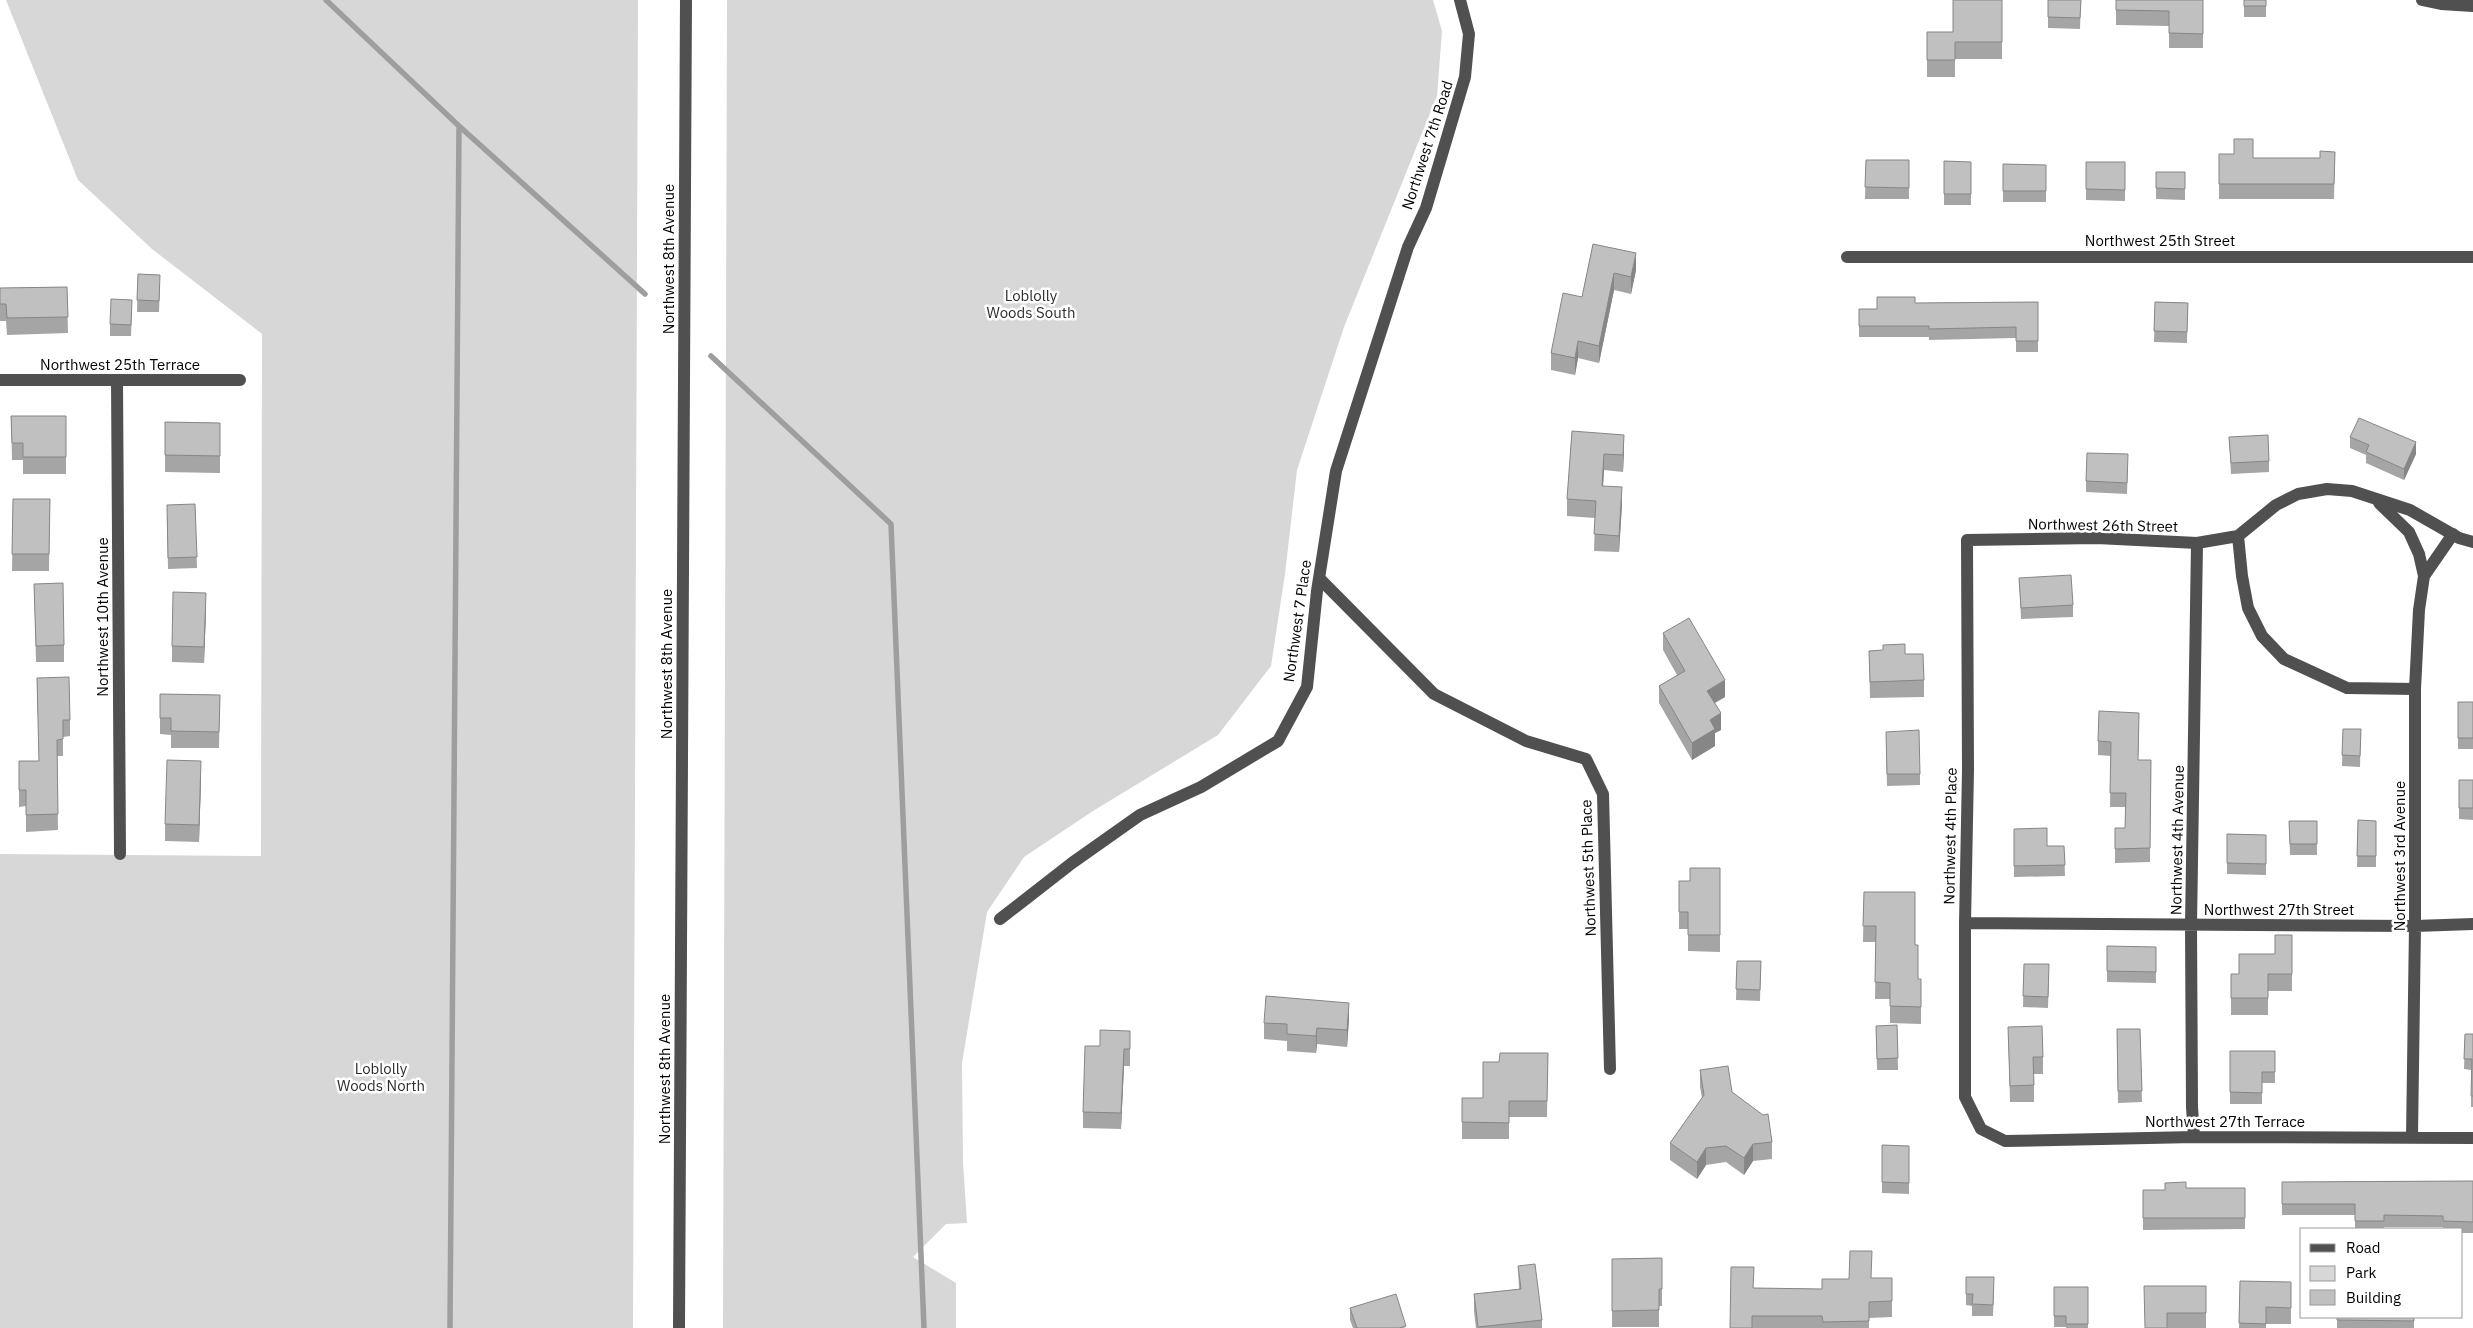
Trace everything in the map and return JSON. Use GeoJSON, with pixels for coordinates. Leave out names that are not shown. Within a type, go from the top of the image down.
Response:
{"type":"FeatureCollection","features":[{"type":"Feature","properties":{"kind":"street","name":"Northwest 8th Avenue"},"geometry":{"type":"LineString","coordinates":[[679,1328],[686,0]]}},
{"type":"Feature","properties":{"kind":"street","name":"Northwest 7th Road"},"geometry":{"type":"LineString","coordinates":[[1382,325],[1408,247],[1426,208],[1465,77],[1469,34],[1460,0]]}},
{"type":"Feature","properties":{"kind":"street"},"geometry":{"type":"LineString","coordinates":[[2422,0],[2441,4],[2473,6]]}},
{"type":"Feature","properties":{"kind":"street","name":"Northwest 25th Street"},"geometry":{"type":"LineString","coordinates":[[1848,257],[2473,257]]}},
{"type":"Feature","properties":{"kind":"street","name":"Northwest 7 Place"},"geometry":{"type":"LineString","coordinates":[[1000,919],[1072,863],[1140,816],[1201,787],[1278,741],[1307,687],[1319,578],[1336,471],[1382,325]]}},
{"type":"Feature","properties":{"kind":"street","name":"Northwest 25th Terrace"},"geometry":{"type":"LineString","coordinates":[[0,380],[240,380]]}},
{"type":"Feature","properties":{"kind":"street","name":"Northwest 10th Avenue"},"geometry":{"type":"LineString","coordinates":[[117,380],[120,854]]}},
{"type":"Feature","properties":{"kind":"street","name":"Northwest 26th Street"},"geometry":{"type":"LineString","coordinates":[[1967,540],[2097,538],[2197,543],[2238,536],[2276,505],[2298,494],[2327,489],[2352,490],[2410,510],[2453,534],[2473,542]]}},
{"type":"Feature","properties":{"kind":"street","name":"Northwest 26th Street"},"geometry":{"type":"LineString","coordinates":[[2374,498],[2409,532],[2419,554],[2424,576]]}},
{"type":"Feature","properties":{"kind":"street"},"geometry":{"type":"LineString","coordinates":[[2424,576],[2453,534]]}},
{"type":"Feature","properties":{"kind":"street"},"geometry":{"type":"LineString","coordinates":[[2238,536],[2242,576],[2248,608],[2262,636],[2284,658],[2347,688],[2415,689]]}},
{"type":"Feature","properties":{"kind":"street","name":"Northwest 4th Place"},"geometry":{"type":"LineString","coordinates":[[1967,540],[1968,780],[1965,923],[1965,1096],[1981,1130]]}},
{"type":"Feature","properties":{"kind":"street","name":"Northwest 4th Avenue"},"geometry":{"type":"LineString","coordinates":[[2194,1136],[2192,1107],[2192,925],[2197,543]]}},
{"type":"Feature","properties":{"kind":"street","name":"Northwest 3rd Avenue"},"geometry":{"type":"LineString","coordinates":[[2412,1137],[2415,926],[2415,689],[2419,610],[2424,576]]}},
{"type":"Feature","properties":{"kind":"street","name":"Northwest 5th Place"},"geometry":{"type":"LineString","coordinates":[[1319,578],[1434,694],[1526,741],[1586,759],[1603,794],[1610,1069]]}},
{"type":"Feature","properties":{"kind":"street","name":"Northwest 27th Street"},"geometry":{"type":"LineString","coordinates":[[1965,923],[2415,926],[2473,924]]}},
{"type":"Feature","properties":{"kind":"street","name":"Northwest 27th Terrace"},"geometry":{"type":"LineString","coordinates":[[1981,1130],[2005,1141],[2194,1136],[2473,1138]]}},
{"type":"Feature","properties":{"kind":"green space","name":"Loblolly Woods North"},"geometry":{"type":"Polygon","coordinates":[[[6,0],[638,0],[633,1328],[0,1328],[0,854],[261,856],[262,334],[152,249],[78,180],[6,0]]]}},
{"type":"Feature","properties":{"kind":"green space","name":"Loblolly Woods South"},"geometry":{"type":"Polygon","coordinates":[[[727,0],[1433,0],[1442,31],[1437,96],[1344,327],[1297,470],[1285,574],[1271,666],[1218,735],[1093,811],[1024,857],[987,912],[962,1063],[963,1162],[967,1223],[946,1224],[913,1257],[956,1283],[956,1328],[723,1328],[727,0]]]}},
{"type":"Feature","properties":{"kind":"building"},"geometry":{"type":"Polygon","coordinates":[[[1953,0],[2002,0],[2002,42],[1955,42],[1955,60],[1927,60],[1927,32],[1953,32],[1953,0]]]}},
{"type":"Feature","properties":{"kind":"building"},"geometry":{"type":"Polygon","coordinates":[[[2048,0],[2081,0],[2080,18],[2048,17],[2048,0]]]}},
{"type":"Feature","properties":{"kind":"building"},"geometry":{"type":"Polygon","coordinates":[[[2116,0],[2203,0],[2203,34],[2169,33],[2169,11],[2116,10],[2116,0]]]}},
{"type":"Feature","properties":{"kind":"building"},"geometry":{"type":"Polygon","coordinates":[[[2244,0],[2266,0],[2266,6],[2244,6],[2244,0]]]}},
{"type":"Feature","properties":{"kind":"building"},"geometry":{"type":"Polygon","coordinates":[[[2234,139],[2253,139],[2253,158],[2320,158],[2320,151],[2335,152],[2334,184],[2219,184],[2219,154],[2234,154],[2234,139]]]}},
{"type":"Feature","properties":{"kind":"building"},"geometry":{"type":"Polygon","coordinates":[[[1866,160],[1909,160],[1909,188],[1865,187],[1866,160]]]}},
{"type":"Feature","properties":{"kind":"building"},"geometry":{"type":"Polygon","coordinates":[[[1944,161],[1971,162],[1971,194],[1944,194],[1944,161]]]}},
{"type":"Feature","properties":{"kind":"building"},"geometry":{"type":"Polygon","coordinates":[[[2086,162],[2125,162],[2125,190],[2086,189],[2086,162]]]}},
{"type":"Feature","properties":{"kind":"building"},"geometry":{"type":"Polygon","coordinates":[[[2003,164],[2046,165],[2046,191],[2003,191],[2003,164]]]}},
{"type":"Feature","properties":{"kind":"building"},"geometry":{"type":"Polygon","coordinates":[[[2156,172],[2185,172],[2185,189],[2156,188],[2156,172]]]}},
{"type":"Feature","properties":{"kind":"building"},"geometry":{"type":"Polygon","coordinates":[[[1593,244],[1636,253],[1631,277],[1614,273],[1599,346],[1578,341],[1575,358],[1551,353],[1563,293],[1582,297],[1593,244]]]}},
{"type":"Feature","properties":{"kind":"building"},"geometry":{"type":"Polygon","coordinates":[[[138,274],[160,275],[159,301],[137,300],[138,274]]]}},
{"type":"Feature","properties":{"kind":"building"},"geometry":{"type":"Polygon","coordinates":[[[67,287],[68,317],[7,318],[6,304],[0,304],[0,288],[67,287]]]}},
{"type":"Feature","properties":{"kind":"building"},"geometry":{"type":"Polygon","coordinates":[[[1877,297],[1915,297],[1915,303],[2038,302],[2038,341],[2016,341],[2016,327],[1929,329],[1929,326],[1859,326],[1859,309],[1877,309],[1877,297]]]}},
{"type":"Feature","properties":{"kind":"building"},"geometry":{"type":"Polygon","coordinates":[[[111,299],[132,300],[131,325],[110,324],[111,299]]]}},
{"type":"Feature","properties":{"kind":"building"},"geometry":{"type":"Polygon","coordinates":[[[2155,302],[2188,303],[2187,332],[2154,331],[2155,302]]]}},
{"type":"Feature","properties":{"kind":"building"},"geometry":{"type":"Polygon","coordinates":[[[11,416],[66,416],[66,457],[23,457],[23,443],[12,443],[11,416]]]}},
{"type":"Feature","properties":{"kind":"building"},"geometry":{"type":"Polygon","coordinates":[[[2359,418],[2416,442],[2404,469],[2366,452],[2369,445],[2350,437],[2359,418]]]}},
{"type":"Feature","properties":{"kind":"building"},"geometry":{"type":"Polygon","coordinates":[[[165,422],[220,423],[220,456],[165,455],[165,422]]]}},
{"type":"Feature","properties":{"kind":"building"},"geometry":{"type":"Polygon","coordinates":[[[1572,431],[1624,435],[1623,455],[1604,454],[1602,486],[1622,487],[1619,536],[1594,534],[1596,501],[1567,499],[1572,431]]]}},
{"type":"Feature","properties":{"kind":"building"},"geometry":{"type":"Polygon","coordinates":[[[2268,435],[2269,461],[2231,463],[2229,437],[2268,435]]]}},
{"type":"Feature","properties":{"kind":"building"},"geometry":{"type":"Polygon","coordinates":[[[2087,453],[2128,454],[2127,483],[2086,481],[2087,453]]]}},
{"type":"Feature","properties":{"kind":"building"},"geometry":{"type":"Polygon","coordinates":[[[13,499],[50,499],[49,554],[12,554],[13,499]]]}},
{"type":"Feature","properties":{"kind":"building"},"geometry":{"type":"Polygon","coordinates":[[[195,504],[197,557],[168,558],[167,505],[195,504]]]}},
{"type":"Feature","properties":{"kind":"building"},"geometry":{"type":"Polygon","coordinates":[[[2071,575],[2073,605],[2021,608],[2019,578],[2071,575]]]}},
{"type":"Feature","properties":{"kind":"building"},"geometry":{"type":"Polygon","coordinates":[[[63,583],[64,645],[36,646],[34,584],[63,583]]]}},
{"type":"Feature","properties":{"kind":"building"},"geometry":{"type":"Polygon","coordinates":[[[173,592],[206,593],[204,647],[172,646],[173,592]]]}},
{"type":"Feature","properties":{"kind":"building"},"geometry":{"type":"Polygon","coordinates":[[[1689,618],[1725,680],[1707,691],[1721,713],[1710,720],[1715,729],[1692,743],[1659,686],[1685,671],[1663,633],[1689,618]]]}},
{"type":"Feature","properties":{"kind":"building"},"geometry":{"type":"Polygon","coordinates":[[[1905,644],[1905,654],[1923,654],[1924,680],[1870,682],[1869,651],[1883,650],[1883,645],[1905,644]]]}},
{"type":"Feature","properties":{"kind":"building"},"geometry":{"type":"Polygon","coordinates":[[[69,677],[70,720],[63,720],[63,739],[57,740],[58,814],[26,815],[26,790],[19,790],[19,761],[39,761],[37,678],[69,677]]]}},
{"type":"Feature","properties":{"kind":"building"},"geometry":{"type":"Polygon","coordinates":[[[160,694],[220,695],[219,732],[171,731],[171,718],[160,718],[160,694]]]}},
{"type":"Feature","properties":{"kind":"building"},"geometry":{"type":"Polygon","coordinates":[[[2458,702],[2473,702],[2473,738],[2458,738],[2458,702]]]}},
{"type":"Feature","properties":{"kind":"building"},"geometry":{"type":"Polygon","coordinates":[[[2099,711],[2139,713],[2138,760],[2151,760],[2150,848],[2115,849],[2115,828],[2125,828],[2126,793],[2110,793],[2111,742],[2098,741],[2099,711]]]}},
{"type":"Feature","properties":{"kind":"building"},"geometry":{"type":"Polygon","coordinates":[[[2343,729],[2361,729],[2360,756],[2342,755],[2343,729]]]}},
{"type":"Feature","properties":{"kind":"building"},"geometry":{"type":"Polygon","coordinates":[[[1919,730],[1920,774],[1887,774],[1886,732],[1919,730]]]}},
{"type":"Feature","properties":{"kind":"building"},"geometry":{"type":"Polygon","coordinates":[[[167,760],[201,761],[199,825],[165,824],[167,760]]]}},
{"type":"Feature","properties":{"kind":"building"},"geometry":{"type":"Polygon","coordinates":[[[2459,780],[2473,780],[2473,808],[2459,808],[2459,780]]]}},
{"type":"Feature","properties":{"kind":"building"},"geometry":{"type":"Polygon","coordinates":[[[2358,820],[2376,821],[2376,856],[2357,856],[2358,820]]]}},
{"type":"Feature","properties":{"kind":"building"},"geometry":{"type":"Polygon","coordinates":[[[2289,821],[2317,821],[2317,844],[2290,844],[2289,821]]]}},
{"type":"Feature","properties":{"kind":"building"},"geometry":{"type":"Polygon","coordinates":[[[2047,828],[2047,846],[2064,846],[2065,865],[2014,866],[2014,829],[2047,828]]]}},
{"type":"Feature","properties":{"kind":"building"},"geometry":{"type":"Polygon","coordinates":[[[2227,834],[2266,835],[2266,864],[2227,863],[2227,834]]]}},
{"type":"Feature","properties":{"kind":"building"},"geometry":{"type":"Polygon","coordinates":[[[1690,868],[1720,868],[1720,935],[1688,935],[1688,912],[1679,912],[1679,881],[1690,881],[1690,868]]]}},
{"type":"Feature","properties":{"kind":"building"},"geometry":{"type":"Polygon","coordinates":[[[1864,892],[1915,892],[1915,945],[1918,945],[1918,979],[1921,979],[1921,1007],[1890,1006],[1890,983],[1875,982],[1876,926],[1863,926],[1864,892]]]}},
{"type":"Feature","properties":{"kind":"building"},"geometry":{"type":"Polygon","coordinates":[[[2275,935],[2292,935],[2292,974],[2268,974],[2268,998],[2231,998],[2231,974],[2239,974],[2239,954],[2275,954],[2275,935]]]}},
{"type":"Feature","properties":{"kind":"building"},"geometry":{"type":"Polygon","coordinates":[[[2107,946],[2156,947],[2156,972],[2107,971],[2107,946]]]}},
{"type":"Feature","properties":{"kind":"building"},"geometry":{"type":"Polygon","coordinates":[[[1737,961],[1761,961],[1760,990],[1736,989],[1737,961]]]}},
{"type":"Feature","properties":{"kind":"building"},"geometry":{"type":"Polygon","coordinates":[[[2024,964],[2049,964],[2048,997],[2023,996],[2024,964]]]}},
{"type":"Feature","properties":{"kind":"building"},"geometry":{"type":"Polygon","coordinates":[[[1266,996],[1349,1003],[1347,1030],[1317,1028],[1316,1036],[1287,1034],[1287,1024],[1264,1023],[1266,996]]]}},
{"type":"Feature","properties":{"kind":"building"},"geometry":{"type":"Polygon","coordinates":[[[1897,1025],[1898,1058],[1877,1059],[1876,1026],[1897,1025]]]}},
{"type":"Feature","properties":{"kind":"building"},"geometry":{"type":"Polygon","coordinates":[[[2042,1026],[2043,1057],[2033,1057],[2034,1085],[2010,1086],[2008,1027],[2042,1026]]]}},
{"type":"Feature","properties":{"kind":"building"},"geometry":{"type":"Polygon","coordinates":[[[2117,1029],[2140,1029],[2142,1091],[2118,1091],[2117,1029]]]}},
{"type":"Feature","properties":{"kind":"building"},"geometry":{"type":"Polygon","coordinates":[[[1100,1030],[1130,1031],[1130,1049],[1124,1049],[1121,1113],[1083,1112],[1085,1046],[1100,1046],[1100,1030]]]}},
{"type":"Feature","properties":{"kind":"building"},"geometry":{"type":"Polygon","coordinates":[[[2465,1034],[2473,1034],[2473,1096],[2471,1096],[2472,1059],[2464,1059],[2465,1034]]]}},
{"type":"Feature","properties":{"kind":"building"},"geometry":{"type":"Polygon","coordinates":[[[2230,1051],[2275,1051],[2275,1072],[2262,1072],[2262,1093],[2230,1092],[2230,1051]]]}},
{"type":"Feature","properties":{"kind":"building"},"geometry":{"type":"Polygon","coordinates":[[[1500,1053],[1548,1053],[1547,1101],[1509,1101],[1509,1123],[1462,1122],[1462,1098],[1483,1098],[1483,1062],[1499,1062],[1500,1053]]]}},
{"type":"Feature","properties":{"kind":"building"},"geometry":{"type":"Polygon","coordinates":[[[1728,1066],[1732,1092],[1763,1115],[1768,1114],[1772,1142],[1753,1144],[1744,1158],[1726,1146],[1706,1148],[1697,1162],[1670,1143],[1704,1095],[1700,1070],[1728,1066]]]}},
{"type":"Feature","properties":{"kind":"building"},"geometry":{"type":"Polygon","coordinates":[[[1882,1145],[1909,1146],[1909,1183],[1882,1182],[1882,1145]]]}},
{"type":"Feature","properties":{"kind":"building"},"geometry":{"type":"Polygon","coordinates":[[[2473,1181],[2473,1222],[2443,1221],[2443,1216],[2384,1215],[2384,1221],[2355,1221],[2355,1204],[2282,1204],[2282,1182],[2473,1181]]]}},
{"type":"Feature","properties":{"kind":"building"},"geometry":{"type":"Polygon","coordinates":[[[2186,1182],[2186,1188],[2245,1188],[2245,1218],[2143,1218],[2143,1190],[2165,1190],[2165,1183],[2186,1182]]]}},
{"type":"Feature","properties":{"kind":"building"},"geometry":{"type":"Polygon","coordinates":[[[1850,1251],[1872,1251],[1871,1278],[1892,1278],[1892,1301],[1869,1302],[1869,1321],[1823,1322],[1822,1316],[1752,1316],[1752,1328],[1730,1328],[1731,1267],[1754,1267],[1753,1288],[1822,1289],[1822,1279],[1849,1279],[1850,1251]]]}},
{"type":"Feature","properties":{"kind":"building"},"geometry":{"type":"Polygon","coordinates":[[[1662,1258],[1662,1289],[1659,1289],[1659,1310],[1612,1311],[1612,1259],[1662,1258]]]}},
{"type":"Feature","properties":{"kind":"building"},"geometry":{"type":"Polygon","coordinates":[[[1535,1264],[1542,1320],[1478,1327],[1474,1294],[1521,1289],[1518,1266],[1535,1264]]]}},
{"type":"Feature","properties":{"kind":"building"},"geometry":{"type":"Polygon","coordinates":[[[1966,1277],[1994,1277],[1993,1305],[1972,1304],[1973,1294],[1966,1294],[1966,1277]]]}},
{"type":"Feature","properties":{"kind":"building"},"geometry":{"type":"Polygon","coordinates":[[[2240,1281],[2291,1282],[2291,1308],[2266,1307],[2266,1324],[2239,1323],[2240,1281]]]}},
{"type":"Feature","properties":{"kind":"building"},"geometry":{"type":"Polygon","coordinates":[[[2144,1286],[2206,1286],[2206,1313],[2167,1313],[2167,1328],[2145,1328],[2144,1286]]]}},
{"type":"Feature","properties":{"kind":"building"},"geometry":{"type":"Polygon","coordinates":[[[2054,1287],[2088,1287],[2088,1324],[2066,1324],[2066,1316],[2054,1316],[2054,1287]]]}},
{"type":"Feature","properties":{"kind":"building"},"geometry":{"type":"Polygon","coordinates":[[[1396,1294],[1406,1326],[1399,1328],[1357,1328],[1350,1308],[1396,1294]]]}},
{"type":"Feature","properties":{"kind":"building"},"geometry":{"type":"Polygon","coordinates":[[[2337,1318],[2414,1318],[2414,1321],[2337,1320],[2337,1318]]]}},
{"type":"Feature","properties":{"kind":"waterway"},"geometry":{"type":"LineString","coordinates":[[326,0],[459,126],[645,294]]}},
{"type":"Feature","properties":{"kind":"waterway"},"geometry":{"type":"LineString","coordinates":[[450,1328],[459,126]]}},
{"type":"Feature","properties":{"kind":"waterway"},"geometry":{"type":"LineString","coordinates":[[711,356],[891,524],[924,1328]]}}]}
